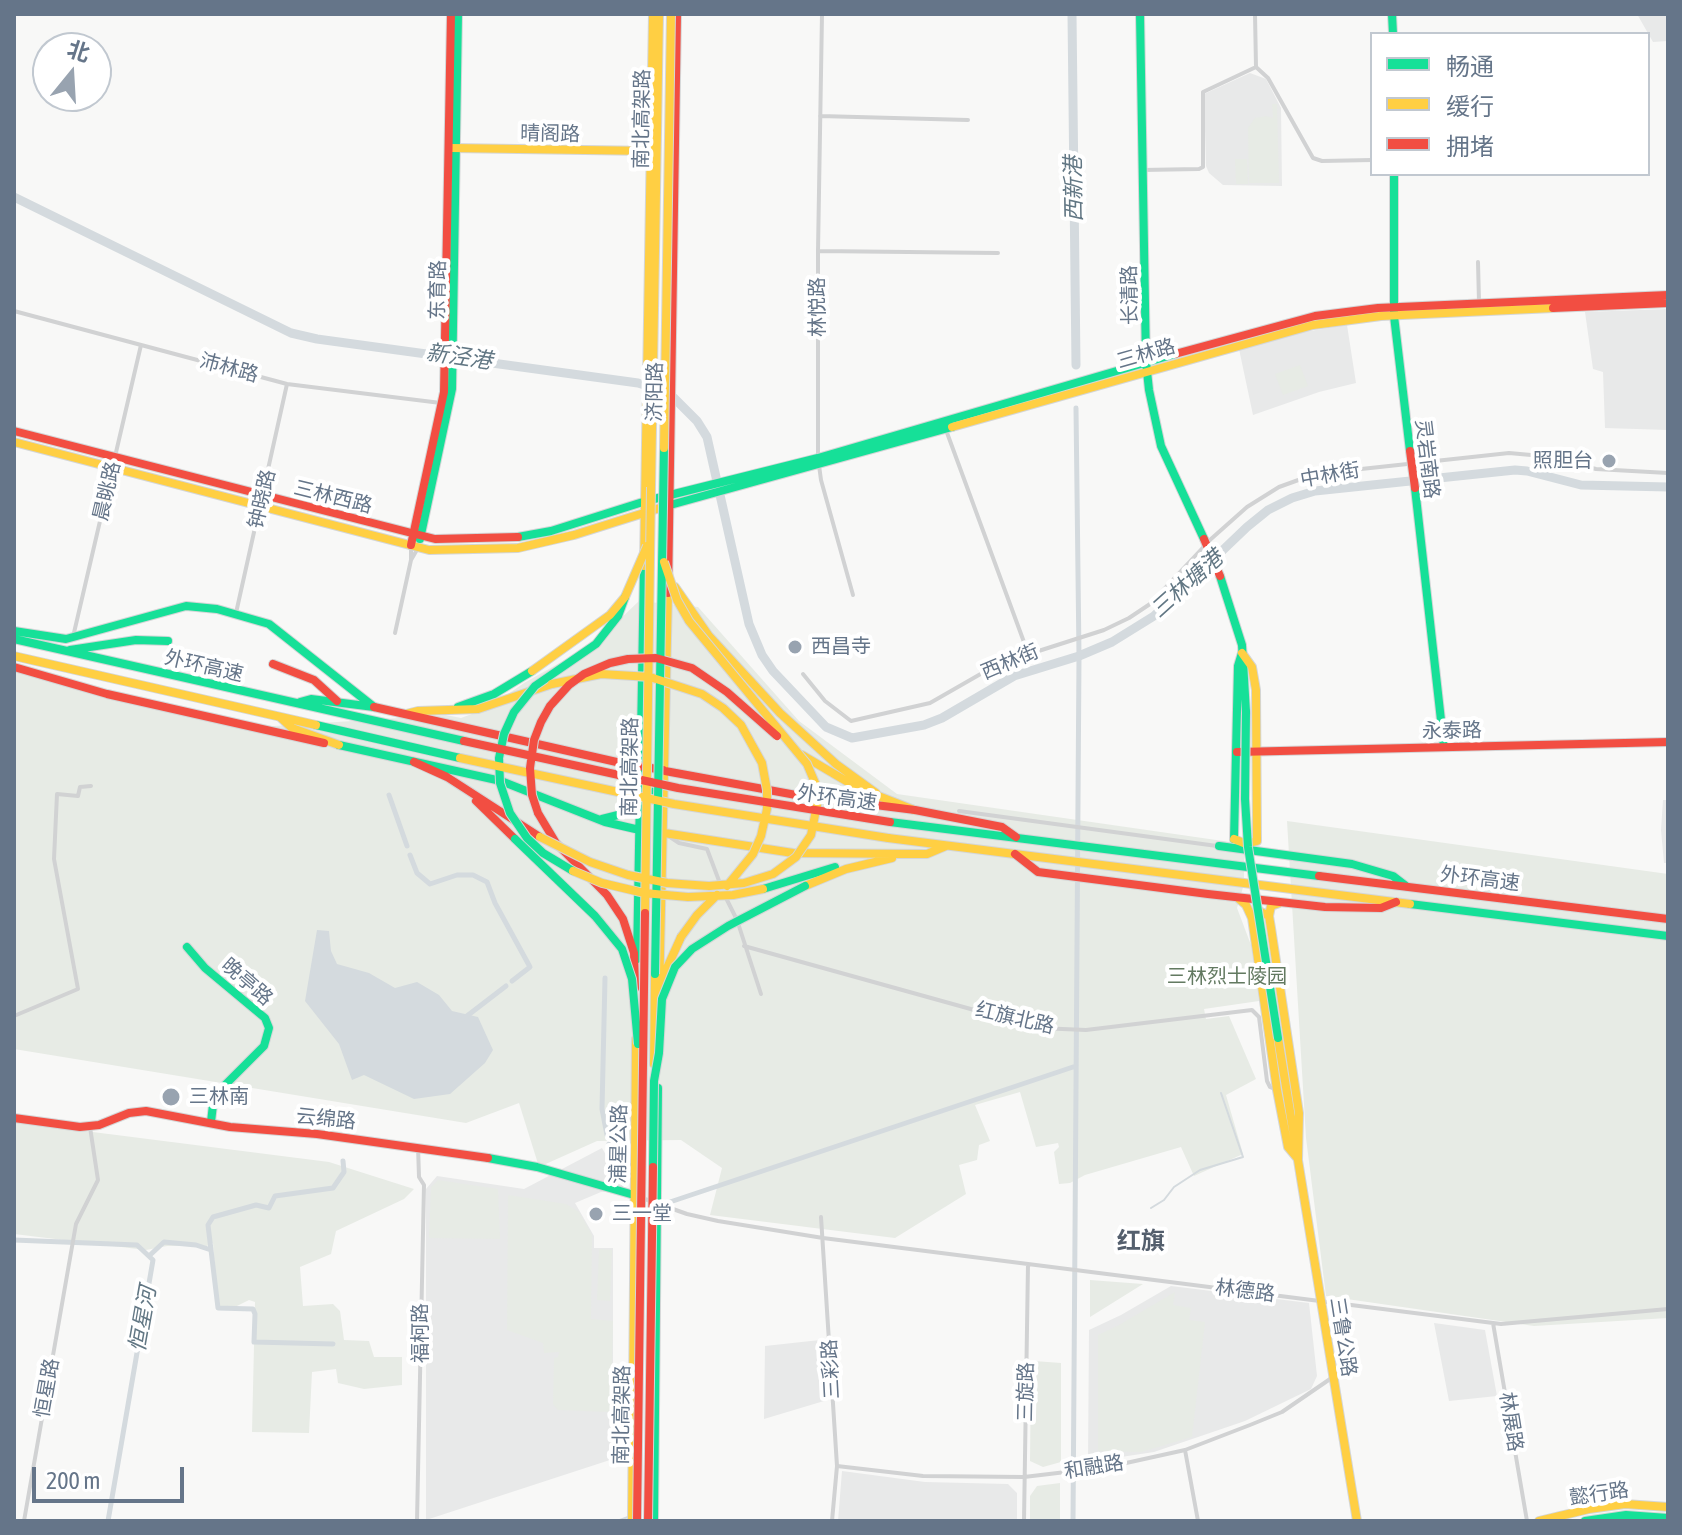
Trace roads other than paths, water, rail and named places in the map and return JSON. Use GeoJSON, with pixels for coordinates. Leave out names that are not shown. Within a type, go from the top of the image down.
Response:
{"type":"FeatureCollection","features":[{"type":"Feature","properties":{"kind":"main road","name":"东育路"},"geometry":{"type":"LineString","coordinates":[[415,546],[449,376],[451,14]]}},
{"type":"Feature","properties":{"kind":"main road","name":"东育路"},"geometry":{"type":"LineString","coordinates":[[452,148],[458,14]]}},
{"type":"Feature","properties":{"kind":"main road","name":"济阳路"},"geometry":{"type":"LineString","coordinates":[[640,767],[653,14]]}},
{"type":"Feature","properties":{"kind":"main road","name":"南北高架路"},"geometry":{"type":"LineString","coordinates":[[634,1521],[659,14]]}},
{"type":"Feature","properties":{"kind":"main road","name":"南北高架路"},"geometry":{"type":"LineString","coordinates":[[651,1521],[654,1081],[671,14]]}},
{"type":"Feature","properties":{"kind":"main road","name":"济阳路"},"geometry":{"type":"LineString","coordinates":[[665,771],[677,14]]}},
{"type":"Feature","properties":{"kind":"main road","name":"长清路"},"geometry":{"type":"LineString","coordinates":[[1140,14],[1147,366],[1152,410],[1161,446],[1207,540],[1238,630],[1246,712]]}},
{"type":"Feature","properties":{"kind":"main road","name":"晴阁路"},"geometry":{"type":"LineString","coordinates":[[452,148],[651,151]]}},
{"type":"Feature","properties":{"kind":"main road","name":"灵岩南路"},"geometry":{"type":"LineString","coordinates":[[1394,176],[1395,311],[1444,747]]}},
{"type":"Feature","properties":{"kind":"main road","name":"三林路"},"geometry":{"type":"LineString","coordinates":[[645,512],[669,500],[741,476],[819,462],[946,429],[1147,366],[1313,325],[1395,311],[1668,295]]}},
{"type":"Feature","properties":{"kind":"main road","name":"三林路"},"geometry":{"type":"LineString","coordinates":[[1395,311],[1668,303]]}},
{"type":"Feature","properties":{"kind":"main road","name":"三林路"},"geometry":{"type":"LineString","coordinates":[[646,501],[706,497],[1069,389]]}},
{"type":"Feature","properties":{"kind":"main road","name":"三林西路"},"geometry":{"type":"LineString","coordinates":[[14,431],[435,539],[519,537],[551,531],[646,501]]}},
{"type":"Feature","properties":{"kind":"main road","name":"三林西路"},"geometry":{"type":"LineString","coordinates":[[14,442],[429,550],[518,548],[574,535],[645,512]]}},
{"type":"Feature","properties":{"kind":"main road"},"geometry":{"type":"LineString","coordinates":[[650,538],[610,629],[596,644],[535,686],[509,720],[499,766],[502,792],[510,813],[527,838],[569,870],[602,883],[644,893],[688,897],[733,895],[851,862],[862,864]]}},
{"type":"Feature","properties":{"kind":"main road"},"geometry":{"type":"LineString","coordinates":[[414,762],[447,777],[540,837],[590,862],[628,875],[667,883],[709,886],[744,883],[773,874],[796,857],[811,835],[817,814],[814,778],[807,764],[703,641],[677,600],[662,548]]}},
{"type":"Feature","properties":{"kind":"main road"},"geometry":{"type":"LineString","coordinates":[[669,576],[686,607],[709,636],[805,738],[876,793]]}},
{"type":"Feature","properties":{"kind":"main road"},"geometry":{"type":"LineString","coordinates":[[441,711],[480,701],[532,671],[589,632],[610,615],[625,597]]}},
{"type":"Feature","properties":{"kind":"main road"},"geometry":{"type":"LineString","coordinates":[[14,631],[42,637],[73,637],[186,606],[236,613],[279,630],[374,707]]}},
{"type":"Feature","properties":{"kind":"main road","name":"外环高速"},"geometry":{"type":"LineString","coordinates":[[14,639],[691,790],[890,822],[1668,919]]}},
{"type":"Feature","properties":{"kind":"main road"},"geometry":{"type":"LineString","coordinates":[[65,651],[136,640],[168,641]]}},
{"type":"Feature","properties":{"kind":"main road","name":"长清路"},"geometry":{"type":"LineString","coordinates":[[1242,653],[1252,667],[1256,690],[1257,841]]}},
{"type":"Feature","properties":{"kind":"main road","name":"长清路"},"geometry":{"type":"LineString","coordinates":[[1234,839],[1238,666],[1242,653]]}},
{"type":"Feature","properties":{"kind":"main road","name":"外环高速"},"geometry":{"type":"LineString","coordinates":[[14,656],[674,804],[946,846],[1668,936]]}},
{"type":"Feature","properties":{"kind":"main road"},"geometry":{"type":"LineString","coordinates":[[642,1066],[636,1034],[634,953],[623,919],[607,895],[556,843],[535,804],[531,786],[531,758],[537,731],[545,714],[562,692],[592,670],[619,660],[656,658],[684,665],[710,678],[777,736],[821,768],[858,788],[915,810]]}},
{"type":"Feature","properties":{"kind":"main road"},"geometry":{"type":"LineString","coordinates":[[273,664],[314,680],[337,702]]}},
{"type":"Feature","properties":{"kind":"main road"},"geometry":{"type":"LineString","coordinates":[[14,667],[107,694],[514,785],[599,819],[639,830],[780,852],[927,854],[946,846]]}},
{"type":"Feature","properties":{"kind":"main road"},"geometry":{"type":"LineString","coordinates":[[406,714],[489,706],[576,677],[613,673],[650,677],[682,686],[710,699],[735,719],[751,739],[762,763],[767,790],[767,809],[757,845],[741,870],[697,915],[681,937],[667,968],[654,1081]]}},
{"type":"Feature","properties":{"kind":"main road"},"geometry":{"type":"LineString","coordinates":[[297,703],[311,699],[374,707],[640,767],[796,795],[915,810],[1002,827],[1016,837]]}},
{"type":"Feature","properties":{"kind":"main road","name":"三鲁公路"},"geometry":{"type":"LineString","coordinates":[[1246,712],[1248,847],[1357,1521]]}},
{"type":"Feature","properties":{"kind":"main road"},"geometry":{"type":"LineString","coordinates":[[279,717],[292,728],[339,745]]}},
{"type":"Feature","properties":{"kind":"main road","name":"永泰路"},"geometry":{"type":"LineString","coordinates":[[1237,752],[1668,742]]}},
{"type":"Feature","properties":{"kind":"main road","name":"浦星公路"},"geometry":{"type":"LineString","coordinates":[[634,1521],[634,1195],[640,767]]}},
{"type":"Feature","properties":{"kind":"main road","name":"浦星公路"},"geometry":{"type":"LineString","coordinates":[[651,1521],[665,771]]}},
{"type":"Feature","properties":{"kind":"main road"},"geometry":{"type":"LineString","coordinates":[[599,819],[618,817],[639,805],[665,781]]}},
{"type":"Feature","properties":{"kind":"main road"},"geometry":{"type":"LineString","coordinates":[[468,791],[610,932],[628,962],[635,998]]}},
{"type":"Feature","properties":{"kind":"main road"},"geometry":{"type":"LineString","coordinates":[[1219,846],[1227,845],[1234,839],[1246,844],[1257,841],[1261,850],[1267,853]]}},
{"type":"Feature","properties":{"kind":"main road"},"geometry":{"type":"LineString","coordinates":[[1219,846],[1352,864],[1393,876],[1407,886]]}},
{"type":"Feature","properties":{"kind":"main road"},"geometry":{"type":"LineString","coordinates":[[662,999],[675,967],[692,949],[728,926],[805,886],[862,864],[909,854]]}},
{"type":"Feature","properties":{"kind":"main road"},"geometry":{"type":"LineString","coordinates":[[1014,854],[1038,872],[1090,880],[1283,903],[1381,908],[1397,902]]}},
{"type":"Feature","properties":{"kind":"main road"},"geometry":{"type":"LineString","coordinates":[[1234,897],[1246,905],[1252,918],[1259,911],[1269,916],[1271,906],[1283,903]]}},
{"type":"Feature","properties":{"kind":"main road","name":"三鲁公路"},"geometry":{"type":"LineString","coordinates":[[1269,916],[1299,1113],[1298,1159]]}},
{"type":"Feature","properties":{"kind":"main road","name":"三鲁公路"},"geometry":{"type":"LineString","coordinates":[[1252,918],[1277,1090],[1288,1147],[1298,1159]]}},
{"type":"Feature","properties":{"kind":"main road","name":"晚亭路"},"geometry":{"type":"LineString","coordinates":[[187,947],[205,968],[265,1018],[269,1028],[264,1046],[214,1096],[211,1122]]}},
{"type":"Feature","properties":{"kind":"main road","name":"云绵路"},"geometry":{"type":"LineString","coordinates":[[14,1118],[90,1127],[138,1111],[230,1127],[418,1146],[537,1167],[634,1195]]}},
{"type":"Feature","properties":{"kind":"main road","name":"懿行路"},"geometry":{"type":"LineString","coordinates":[[1539,1521],[1613,1506],[1666,1507]]}},
{"type":"Feature","properties":{"kind":"main road","name":"懿行路"},"geometry":{"type":"LineString","coordinates":[[1585,1521],[1626,1515],[1664,1518]]}},
{"type":"Feature","properties":{"kind":"street","name":"林悦路"},"geometry":{"type":"LineString","coordinates":[[822,14],[818,251],[819,462],[853,595]]}},
{"type":"Feature","properties":{"kind":"street"},"geometry":{"type":"LineString","coordinates":[[1255,14],[1256,67],[1268,78],[1313,158],[1322,161],[1370,160]]}},
{"type":"Feature","properties":{"kind":"street"},"geometry":{"type":"LineString","coordinates":[[1142,170],[1201,169],[1204,165],[1203,92],[1256,67]]}},
{"type":"Feature","properties":{"kind":"street"},"geometry":{"type":"LineString","coordinates":[[820,116],[968,120]]}},
{"type":"Feature","properties":{"kind":"street"},"geometry":{"type":"LineString","coordinates":[[818,251],[998,253]]}},
{"type":"Feature","properties":{"kind":"street"},"geometry":{"type":"LineString","coordinates":[[1478,262],[1479,305]]}},
{"type":"Feature","properties":{"kind":"street","name":"沛林路"},"geometry":{"type":"LineString","coordinates":[[14,311],[287,384],[446,403]]}},
{"type":"Feature","properties":{"kind":"street","name":"晨眺路"},"geometry":{"type":"LineString","coordinates":[[73,637],[141,345]]}},
{"type":"Feature","properties":{"kind":"street","name":"钟晓路"},"geometry":{"type":"LineString","coordinates":[[236,613],[287,384]]}},
{"type":"Feature","properties":{"kind":"street"},"geometry":{"type":"LineString","coordinates":[[946,429],[1028,653]]}},
{"type":"Feature","properties":{"kind":"street","name":"中林街"},"geometry":{"type":"LineString","coordinates":[[1207,540],[1260,498],[1301,478],[1488,454],[1527,454],[1596,469],[1668,473]]}},
{"type":"Feature","properties":{"kind":"street","name":"西林街"},"geometry":{"type":"LineString","coordinates":[[803,674],[849,721],[930,703],[998,664],[1116,625],[1141,610],[1189,565],[1207,540]]}},
{"type":"Feature","properties":{"kind":"street","name":"东育路"},"geometry":{"type":"LineString","coordinates":[[395,633],[415,546]]}},
{"type":"Feature","properties":{"kind":"street"},"geometry":{"type":"LineString","coordinates":[[14,1016],[78,989],[54,859],[57,794],[78,796],[80,787],[91,786]]}},
{"type":"Feature","properties":{"kind":"street"},"geometry":{"type":"LineString","coordinates":[[959,811],[1219,846]]}},
{"type":"Feature","properties":{"kind":"street"},"geometry":{"type":"LineString","coordinates":[[664,833],[679,843],[707,849],[726,902],[737,920],[761,994]]}},
{"type":"Feature","properties":{"kind":"street","name":"红旗北路"},"geometry":{"type":"LineString","coordinates":[[744,946],[1039,1028],[1086,1030],[1252,1010],[1259,1017],[1267,1081],[1270,1087],[1277,1090]]}},
{"type":"Feature","properties":{"kind":"street"},"geometry":{"type":"LineString","coordinates":[[14,1029],[14,1046]]}},
{"type":"Feature","properties":{"kind":"street","name":"恒星路"},"geometry":{"type":"LineString","coordinates":[[24,1521],[76,1224],[98,1180],[90,1127]]}},
{"type":"Feature","properties":{"kind":"street","name":"福柯路"},"geometry":{"type":"LineString","coordinates":[[417,1521],[424,1185],[419,1177],[418,1146]]}},
{"type":"Feature","properties":{"kind":"street","name":"林德路"},"geometry":{"type":"LineString","coordinates":[[634,1195],[687,1214],[823,1238],[1493,1323],[1668,1309]]}},
{"type":"Feature","properties":{"kind":"street","name":"三彩路"},"geometry":{"type":"LineString","coordinates":[[821,1217],[837,1466],[832,1521]]}},
{"type":"Feature","properties":{"kind":"street","name":"三旋路"},"geometry":{"type":"LineString","coordinates":[[1024,1521],[1028,1264]]}},
{"type":"Feature","properties":{"kind":"street","name":"林展路"},"geometry":{"type":"LineString","coordinates":[[1493,1323],[1527,1521]]}},
{"type":"Feature","properties":{"kind":"street","name":"和融路"},"geometry":{"type":"LineString","coordinates":[[837,1466],[923,1476],[1024,1477],[1084,1470],[1185,1450],[1282,1412],[1333,1377]]}},
{"type":"Feature","properties":{"kind":"street"},"geometry":{"type":"LineString","coordinates":[[1185,1450],[1198,1521]]}},
{"type":"Feature","properties":{"kind":"waterway","name":"西新港"},"geometry":{"type":"LineString","coordinates":[[1072,14],[1076,365]]}},
{"type":"Feature","properties":{"kind":"waterway","name":"三林塘港"},"geometry":{"type":"LineString","coordinates":[[14,197],[291,333],[638,383],[674,398],[697,421],[707,437],[749,624],[762,655],[773,671],[826,727],[852,738],[924,725],[942,718],[1014,676],[1079,656],[1112,642],[1154,616],[1247,527],[1268,510],[1292,498],[1315,491],[1515,470],[1581,485],[1668,487]]}},
{"type":"Feature","properties":{"kind":"waterway"},"geometry":{"type":"LineString","coordinates":[[1073,1521],[1079,656],[1076,408]]}},
{"type":"Feature","properties":{"kind":"waterway"},"geometry":{"type":"LineString","coordinates":[[389,795],[407,846]]}},
{"type":"Feature","properties":{"kind":"waterway"},"geometry":{"type":"LineString","coordinates":[[410,855],[417,873],[430,884],[457,875],[473,875],[487,882],[530,967],[512,981]]}},
{"type":"Feature","properties":{"kind":"waterway"},"geometry":{"type":"LineString","coordinates":[[605,978],[602,1109],[607,1135]]}},
{"type":"Feature","properties":{"kind":"waterway"},"geometry":{"type":"LineString","coordinates":[[463,1019],[506,986]]}},
{"type":"Feature","properties":{"kind":"waterway"},"geometry":{"type":"LineString","coordinates":[[670,1202],[1076,1066]]}},
{"type":"Feature","properties":{"kind":"waterway"},"geometry":{"type":"LineString","coordinates":[[1151,1208],[1164,1200],[1174,1187],[1200,1170],[1243,1157],[1221,1093]]}},
{"type":"Feature","properties":{"kind":"waterway"},"geometry":{"type":"LineString","coordinates":[[609,1144],[623,1184]]}},
{"type":"Feature","properties":{"kind":"waterway"},"geometry":{"type":"LineString","coordinates":[[149,1256],[164,1242],[196,1245],[211,1250],[208,1225],[213,1217],[256,1205],[269,1208],[275,1196],[333,1188],[344,1172],[343,1161]]}},
{"type":"Feature","properties":{"kind":"waterway","name":"恒星河"},"geometry":{"type":"LineString","coordinates":[[14,1240],[137,1245],[153,1260],[108,1521]]}},
{"type":"Feature","properties":{"kind":"waterway"},"geometry":{"type":"LineString","coordinates":[[211,1250],[218,1308],[253,1309],[254,1342],[333,1344]]}},
{"type":"Feature","properties":{"kind":"waterway"},"geometry":{"type":"LineString","coordinates":[[617,1521],[628,1517]]}},
{"type":"Feature","properties":{"kind":"place","name":"照胆台"},"geometry":{"type":"Point","coordinates":[1609,461]}},
{"type":"Feature","properties":{"kind":"place","name":"西昌寺"},"geometry":{"type":"Point","coordinates":[795,647]}},
{"type":"Feature","properties":{"kind":"place","name":"三林南"},"geometry":{"type":"Point","coordinates":[171,1097]}},
{"type":"Feature","properties":{"kind":"place","name":"三一堂"},"geometry":{"type":"Point","coordinates":[596,1214]}},
{"type":"Feature","properties":{"kind":"district","name":"红旗"},"geometry":{"type":"Point","coordinates":[1141,1241]}},
{"type":"Feature","properties":{"kind":"water label","name":"新泾港"},"geometry":{"type":"Point","coordinates":[459,357]}},
{"type":"Feature","properties":{"kind":"park label","name":"三林烈士陵园"},"geometry":{"type":"Point","coordinates":[1227,977]}}]}
